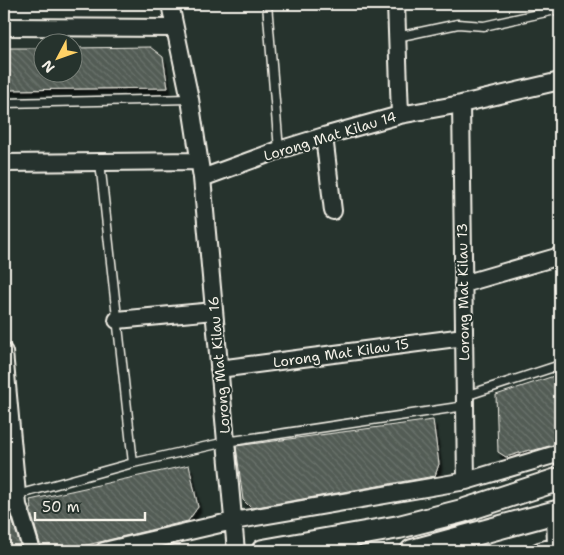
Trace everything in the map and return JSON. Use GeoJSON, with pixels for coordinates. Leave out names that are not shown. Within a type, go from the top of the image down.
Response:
{"type":"FeatureCollection","features":[{"type":"Feature","properties":{"kind":"main road"},"geometry":{"type":"LineString","coordinates":[[263,551],[399,527],[462,511],[560,479]]}},
{"type":"Feature","properties":{"kind":"main road"},"geometry":{"type":"LineString","coordinates":[[412,551],[422,550],[557,512]]}},
{"type":"Feature","properties":{"kind":"street","name":"Lorong Mat Kilau 16"},"geometry":{"type":"LineString","coordinates":[[170,4],[190,99],[202,178],[236,551]]}},
{"type":"Feature","properties":{"kind":"street"},"geometry":{"type":"LineString","coordinates":[[396,4],[400,116]]}},
{"type":"Feature","properties":{"kind":"street"},"geometry":{"type":"LineString","coordinates":[[4,27],[175,28]]}},
{"type":"Feature","properties":{"kind":"street","name":"Lorong Mat Kilau 14"},"geometry":{"type":"LineString","coordinates":[[202,178],[324,136],[400,116],[560,81]]}},
{"type":"Feature","properties":{"kind":"street","name":"Lorong Mat Kilau 13"},"geometry":{"type":"LineString","coordinates":[[461,104],[466,481]]}},
{"type":"Feature","properties":{"kind":"street"},"geometry":{"type":"LineString","coordinates":[[324,136],[332,211]]}},
{"type":"Feature","properties":{"kind":"street"},"geometry":{"type":"LineString","coordinates":[[4,162],[199,160]]}},
{"type":"Feature","properties":{"kind":"street"},"geometry":{"type":"LineString","coordinates":[[463,284],[560,256]]}},
{"type":"Feature","properties":{"kind":"street"},"geometry":{"type":"LineString","coordinates":[[117,320],[214,311]]}},
{"type":"Feature","properties":{"kind":"street","name":"Lorong Mat Kilau 15"},"geometry":{"type":"LineString","coordinates":[[219,369],[464,337]]}},
{"type":"Feature","properties":{"kind":"street"},"geometry":{"type":"LineString","coordinates":[[4,362],[13,502],[32,551]]}},
{"type":"Feature","properties":{"kind":"street"},"geometry":{"type":"LineString","coordinates":[[104,551],[233,521],[466,481],[560,453]]}},
{"type":"Feature","properties":{"kind":"street"},"geometry":{"type":"LineString","coordinates":[[539,551],[558,545],[557,512]]}},
{"type":"Feature","properties":{"kind":"lane"},"geometry":{"type":"LineString","coordinates":[[267,4],[279,150]]}},
{"type":"Feature","properties":{"kind":"lane"},"geometry":{"type":"LineString","coordinates":[[397,37],[458,24],[484,26],[560,9]]}},
{"type":"Feature","properties":{"kind":"lane"},"geometry":{"type":"LineString","coordinates":[[4,103],[190,99]]}},
{"type":"Feature","properties":{"kind":"lane"},"geometry":{"type":"LineString","coordinates":[[100,162],[133,463]]}},
{"type":"Feature","properties":{"kind":"lane"},"geometry":{"type":"LineString","coordinates":[[13,502],[133,463],[226,442],[465,401],[560,364]]}},
{"type":"Feature","properties":{"kind":"building"},"geometry":{"type":"Polygon","coordinates":[[[150,47],[163,57],[168,88],[4,90],[4,48],[32,48],[32,82],[82,82],[82,48],[150,47]]]}},
{"type":"Feature","properties":{"kind":"building"},"geometry":{"type":"Polygon","coordinates":[[[560,374],[560,443],[506,457],[498,452],[496,395],[560,374]]]}},
{"type":"Feature","properties":{"kind":"building"},"geometry":{"type":"Polygon","coordinates":[[[433,420],[439,464],[435,476],[251,508],[243,500],[236,446],[433,420]]]}},
{"type":"Feature","properties":{"kind":"building"},"geometry":{"type":"Polygon","coordinates":[[[189,465],[198,507],[188,521],[62,551],[42,551],[30,509],[32,509],[30,500],[189,465]]]}},
{"type":"Feature","properties":{"kind":"building"},"geometry":{"type":"Polygon","coordinates":[[[10,513],[22,551],[4,551],[4,514],[10,513]]]}}]}
